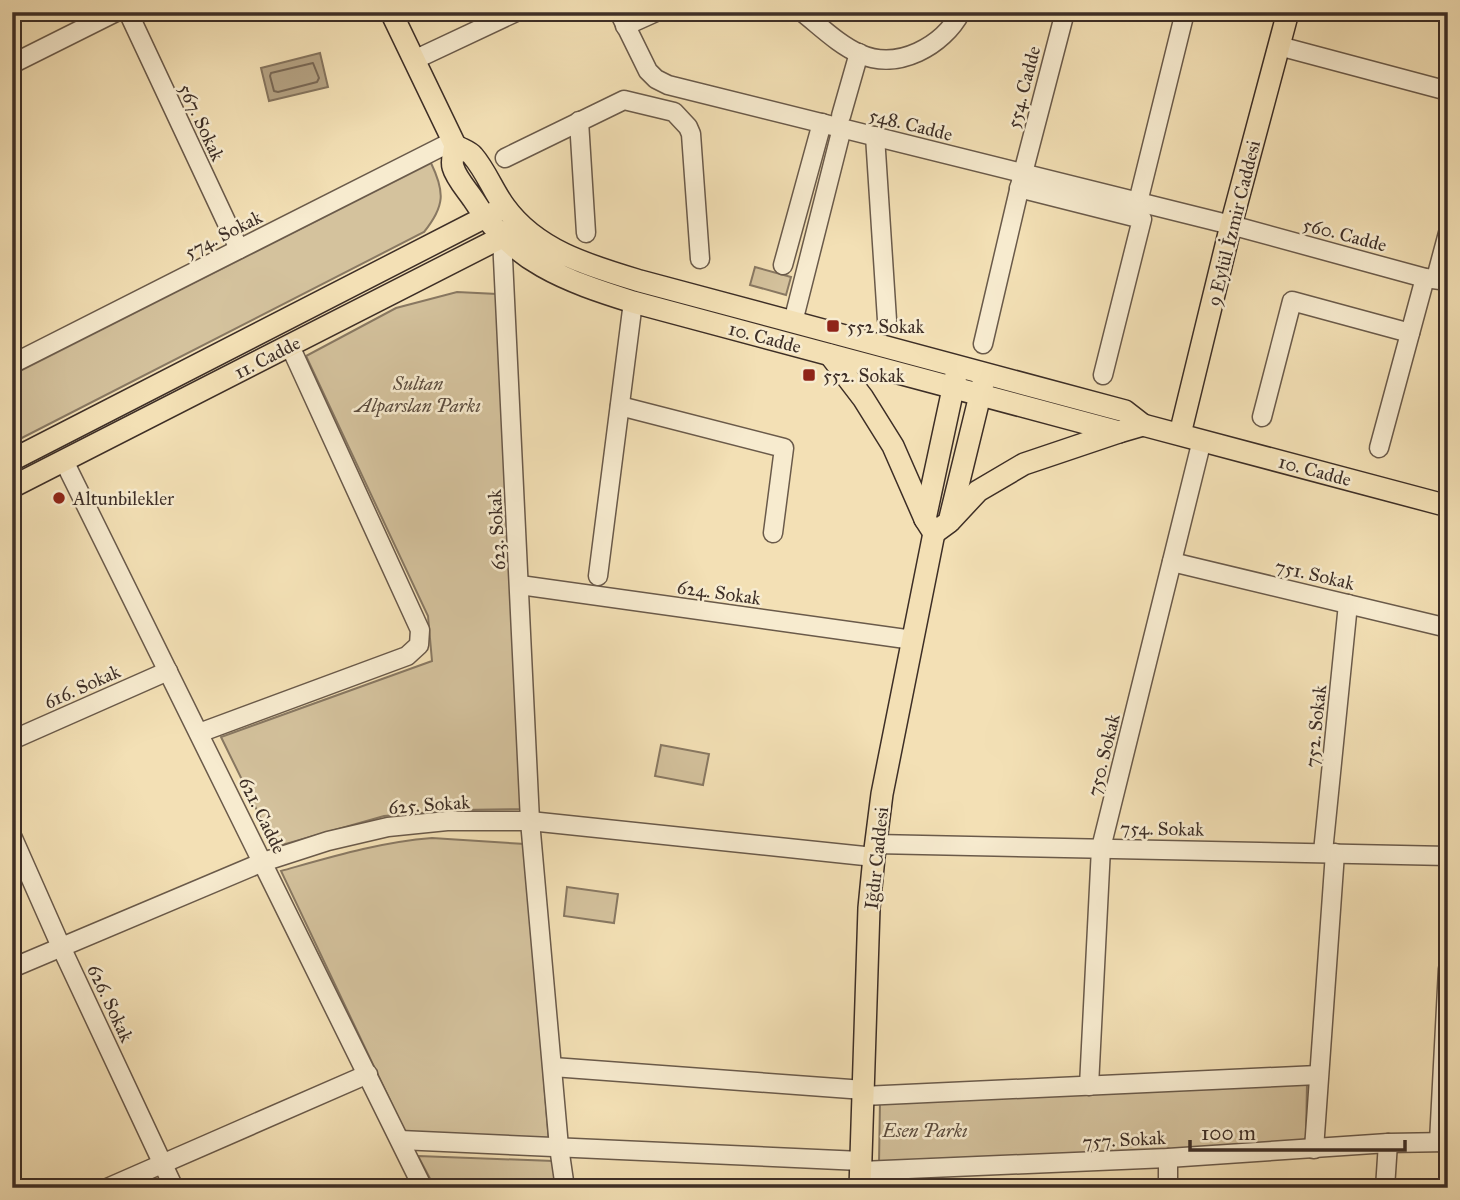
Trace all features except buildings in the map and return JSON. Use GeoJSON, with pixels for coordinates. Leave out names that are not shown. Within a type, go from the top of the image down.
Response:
{"type":"FeatureCollection","features":[{"type":"Feature","properties":{"kind":"main road","name":"10. Cadde"},"geometry":{"type":"LineString","coordinates":[[391,12],[454,143],[472,155],[505,207],[522,227],[555,250],[603,270],[1125,411],[1143,425],[1448,506]]}},
{"type":"Feature","properties":{"kind":"main road","name":"9 Eylül İzmir Caddesi"},"geometry":{"type":"LineString","coordinates":[[1180,434],[1231,225],[1288,12]]}},
{"type":"Feature","properties":{"kind":"main road","name":"10. Cadde"},"geometry":{"type":"LineString","coordinates":[[454,143],[452,166],[485,218],[502,238],[540,266],[567,279],[633,302],[1119,432],[1143,425]]}},
{"type":"Feature","properties":{"kind":"main road","name":"11. Cadde"},"geometry":{"type":"LineString","coordinates":[[12,460],[505,207]]}},
{"type":"Feature","properties":{"kind":"main road","name":"11. Cadde"},"geometry":{"type":"LineString","coordinates":[[12,488],[522,227]]}},
{"type":"Feature","properties":{"kind":"main road"},"geometry":{"type":"LineString","coordinates":[[830,355],[863,398],[936,525],[978,491],[1024,464],[1119,432]]}},
{"type":"Feature","properties":{"kind":"main road","name":"Iğdır Caddesi"},"geometry":{"type":"LineString","coordinates":[[861,1173],[869,908],[874,851],[936,525],[958,367]]}},
{"type":"Feature","properties":{"kind":"main road","name":"Iğdır Caddesi"},"geometry":{"type":"LineString","coordinates":[[936,525],[985,374]]}},
{"type":"Feature","properties":{"kind":"street"},"geometry":{"type":"LineString","coordinates":[[12,64],[115,12]]}},
{"type":"Feature","properties":{"kind":"street","name":"567. Sokak"},"geometry":{"type":"LineString","coordinates":[[128,12],[239,249]]}},
{"type":"Feature","properties":{"kind":"street"},"geometry":{"type":"LineString","coordinates":[[414,60],[516,12]]}},
{"type":"Feature","properties":{"kind":"street"},"geometry":{"type":"LineString","coordinates":[[622,19],[656,12]]}},
{"type":"Feature","properties":{"kind":"street"},"geometry":{"type":"LineString","coordinates":[[802,12],[859,53],[888,59],[921,51],[945,36],[961,12]]}},
{"type":"Feature","properties":{"kind":"street","name":"554. Cadde"},"geometry":{"type":"LineString","coordinates":[[983,345],[1021,180],[1065,12]]}},
{"type":"Feature","properties":{"kind":"street"},"geometry":{"type":"LineString","coordinates":[[1138,202],[1185,12]]}},
{"type":"Feature","properties":{"kind":"street","name":"548. Cadde"},"geometry":{"type":"LineString","coordinates":[[622,19],[648,71],[661,82],[822,123],[841,122],[875,136],[1021,180],[1138,202],[1231,225]]}},
{"type":"Feature","properties":{"kind":"street"},"geometry":{"type":"LineString","coordinates":[[1279,46],[1448,90]]}},
{"type":"Feature","properties":{"kind":"street"},"geometry":{"type":"LineString","coordinates":[[793,323],[859,53]]}},
{"type":"Feature","properties":{"kind":"street"},"geometry":{"type":"LineString","coordinates":[[674,111],[680,88]]}},
{"type":"Feature","properties":{"kind":"street"},"geometry":{"type":"LineString","coordinates":[[505,158],[624,100],[674,111],[690,130],[700,258]]}},
{"type":"Feature","properties":{"kind":"street"},"geometry":{"type":"LineString","coordinates":[[579,121],[586,233]]}},
{"type":"Feature","properties":{"kind":"street"},"geometry":{"type":"LineString","coordinates":[[783,265],[822,123]]}},
{"type":"Feature","properties":{"kind":"street"},"geometry":{"type":"LineString","coordinates":[[875,136],[887,320]]}},
{"type":"Feature","properties":{"kind":"street","name":"574. Sokak"},"geometry":{"type":"LineString","coordinates":[[12,364],[454,143]]}},
{"type":"Feature","properties":{"kind":"street"},"geometry":{"type":"LineString","coordinates":[[1021,180],[1142,219],[1103,375]]}},
{"type":"Feature","properties":{"kind":"street","name":"560. Cadde"},"geometry":{"type":"LineString","coordinates":[[1231,225],[1436,279]]}},
{"type":"Feature","properties":{"kind":"street"},"geometry":{"type":"LineString","coordinates":[[1380,448],[1410,334],[1436,279],[1448,233]]}},
{"type":"Feature","properties":{"kind":"street","name":"623. Sokak"},"geometry":{"type":"LineString","coordinates":[[502,238],[530,821],[565,1188]]}},
{"type":"Feature","properties":{"kind":"street"},"geometry":{"type":"LineString","coordinates":[[1262,417],[1292,301],[1410,334]]}},
{"type":"Feature","properties":{"kind":"street"},"geometry":{"type":"LineString","coordinates":[[598,576],[633,302]]}},
{"type":"Feature","properties":{"kind":"street"},"geometry":{"type":"LineString","coordinates":[[199,733],[407,656],[419,645],[420,630],[290,346]]}},
{"type":"Feature","properties":{"kind":"street"},"geometry":{"type":"LineString","coordinates":[[620,406],[784,449],[773,533]]}},
{"type":"Feature","properties":{"kind":"street","name":"750. Sokak"},"geometry":{"type":"LineString","coordinates":[[1088,1086],[1101,848],[1202,440]]}},
{"type":"Feature","properties":{"kind":"street","name":"621. Cadde"},"geometry":{"type":"LineString","coordinates":[[64,461],[423,1188]]}},
{"type":"Feature","properties":{"kind":"street","name":"751. Sokak"},"geometry":{"type":"LineString","coordinates":[[1172,562],[1448,628]]}},
{"type":"Feature","properties":{"kind":"street","name":"624. Sokak"},"geometry":{"type":"LineString","coordinates":[[520,585],[913,640]]}},
{"type":"Feature","properties":{"kind":"street","name":"752. Sokak"},"geometry":{"type":"LineString","coordinates":[[1314,1149],[1329,853],[1348,604]]}},
{"type":"Feature","properties":{"kind":"street","name":"616. Sokak"},"geometry":{"type":"LineString","coordinates":[[12,740],[168,671]]}},
{"type":"Feature","properties":{"kind":"street","name":"625. Sokak"},"geometry":{"type":"LineString","coordinates":[[12,968],[262,862],[328,841],[388,827],[447,821],[530,821],[874,851]]}},
{"type":"Feature","properties":{"kind":"street","name":"626. Sokak"},"geometry":{"type":"LineString","coordinates":[[12,836],[174,1188]]}},
{"type":"Feature","properties":{"kind":"street","name":"754. Sokak"},"geometry":{"type":"LineString","coordinates":[[874,851],[1101,848],[1448,856]]}},
{"type":"Feature","properties":{"kind":"street"},"geometry":{"type":"LineString","coordinates":[[1443,1142],[1448,969]]}},
{"type":"Feature","properties":{"kind":"street"},"geometry":{"type":"LineString","coordinates":[[553,1067],[863,1093],[1318,1075]]}},
{"type":"Feature","properties":{"kind":"street"},"geometry":{"type":"LineString","coordinates":[[107,1188],[368,1074]]}},
{"type":"Feature","properties":{"kind":"street","name":"757. Sokak"},"geometry":{"type":"LineString","coordinates":[[400,1140],[559,1147],[861,1173],[1443,1142]]}},
{"type":"Feature","properties":{"kind":"street"},"geometry":{"type":"LineString","coordinates":[[1385,1188],[1388,1143]]}},
{"type":"Feature","properties":{"kind":"street"},"geometry":{"type":"LineString","coordinates":[[1168,1158],[1168,1188]]}},
{"type":"Feature","properties":{"kind":"green space"},"geometry":{"type":"Polygon","coordinates":[[[431,163],[439,182],[441,199],[436,214],[424,232],[12,443],[12,375],[431,163]]]}},
{"type":"Feature","properties":{"kind":"green space"},"geometry":{"type":"Polygon","coordinates":[[[755,267],[791,277],[786,295],[750,285],[755,267]]]}},
{"type":"Feature","properties":{"kind":"green space","name":"Sultan Alparslan Parkı"},"geometry":{"type":"Polygon","coordinates":[[[457,292],[497,294],[524,809],[458,810],[384,816],[275,847],[221,737],[432,661],[428,616],[306,356],[396,308],[457,292]]]}},
{"type":"Feature","properties":{"kind":"green space"},"geometry":{"type":"Polygon","coordinates":[[[661,745],[709,754],[703,785],[655,776],[661,745]]]}},
{"type":"Feature","properties":{"kind":"green space"},"geometry":{"type":"Polygon","coordinates":[[[432,838],[525,844],[549,1143],[407,1136],[281,871],[337,855],[432,838]]]}},
{"type":"Feature","properties":{"kind":"green space"},"geometry":{"type":"Polygon","coordinates":[[[567,887],[618,894],[614,923],[564,916],[567,887]]]}},
{"type":"Feature","properties":{"kind":"green space","name":"Esen Parkı"},"geometry":{"type":"Polygon","coordinates":[[[1307,1083],[1306,1137],[1301,1145],[879,1164],[880,1100],[1307,1083]]]}},
{"type":"Feature","properties":{"kind":"green space"},"geometry":{"type":"Polygon","coordinates":[[[418,1156],[554,1161],[558,1188],[435,1188],[418,1156]]]}},
{"type":"Feature","properties":{"kind":"water"},"geometry":{"type":"Polygon","coordinates":[[[320,53],[328,87],[269,101],[261,68],[320,53]]]}},
{"type":"Feature","properties":{"kind":"place","name":"552 Sokak"},"geometry":{"type":"Point","coordinates":[833,326]}},
{"type":"Feature","properties":{"kind":"place","name":"552. Sokak"},"geometry":{"type":"Point","coordinates":[809,375]}},
{"type":"Feature","properties":{"kind":"place","name":"Altunbilekler"},"geometry":{"type":"Point","coordinates":[59,498]}}]}
